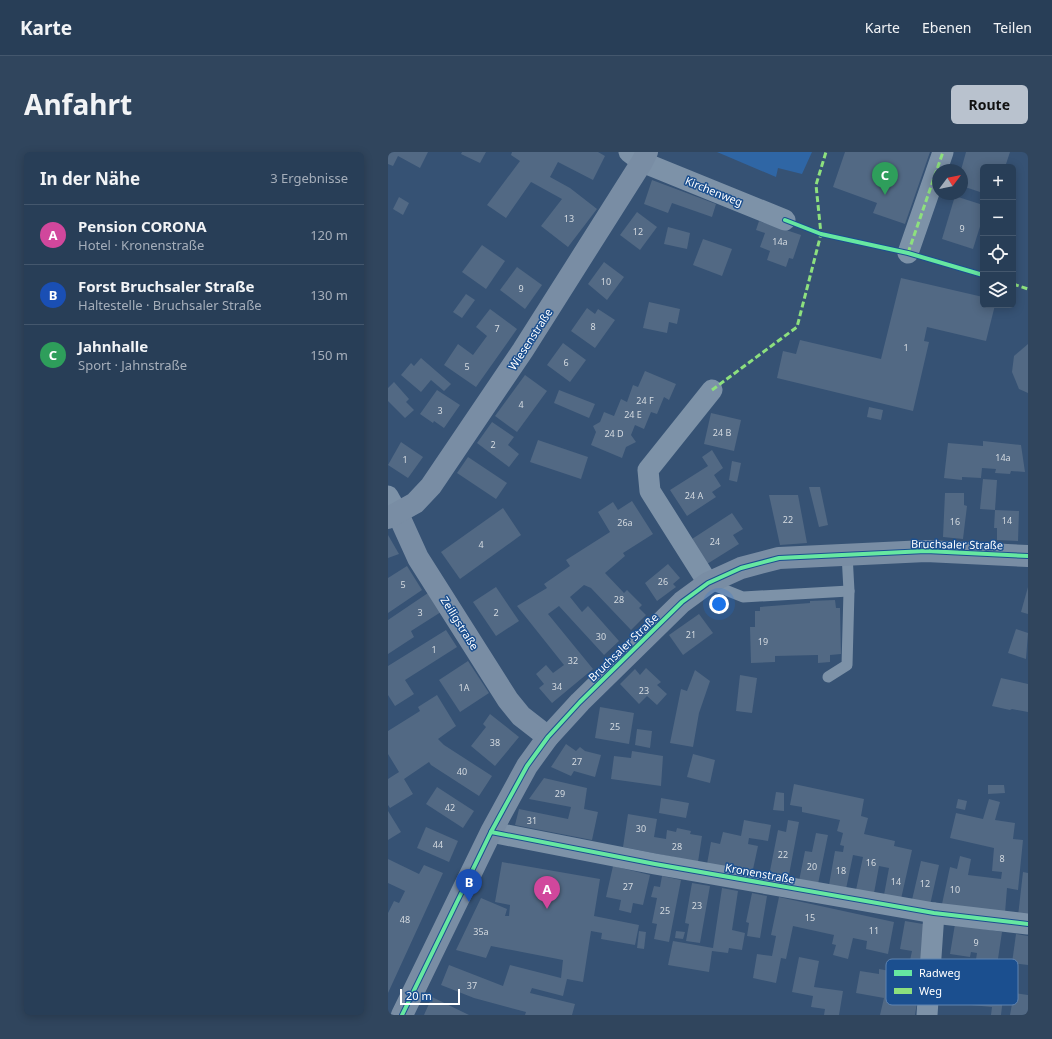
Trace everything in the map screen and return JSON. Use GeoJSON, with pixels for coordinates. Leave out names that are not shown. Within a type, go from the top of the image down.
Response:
{"type":"FeatureCollection","features":[{"type":"Feature","properties":{"kind":"street"},"geometry":{"type":"LineString","coordinates":[[908,253],[943,152]]}},
{"type":"Feature","properties":{"kind":"street","name":"Kirchenweg"},"geometry":{"type":"LineString","coordinates":[[639,155],[785,220]]}},
{"type":"Feature","properties":{"kind":"street","name":"Wiesenstraße"},"geometry":{"type":"LineString","coordinates":[[391,510],[415,503],[431,486],[523,350],[639,155]]}},
{"type":"Feature","properties":{"kind":"street"},"geometry":{"type":"LineString","coordinates":[[708,583],[650,491],[648,470],[712,390]]}},
{"type":"Feature","properties":{"kind":"street","name":"Zeiligstraße"},"geometry":{"type":"LineString","coordinates":[[391,510],[418,558],[508,700],[521,716],[548,737]]}},
{"type":"Feature","properties":{"kind":"street","name":"Bruchsaler Straße"},"geometry":{"type":"LineString","coordinates":[[402,1015],[490,832],[512,791],[548,737],[580,702],[682,602],[708,583],[741,568],[779,558],[926,551],[1028,556]]}},
{"type":"Feature","properties":{"kind":"street","name":"Kronenstraße"},"geometry":{"type":"LineString","coordinates":[[490,832],[655,864],[934,913],[1028,924]]}},
{"type":"Feature","properties":{"kind":"street"},"geometry":{"type":"LineString","coordinates":[[931,959],[934,913]]}},
{"type":"Feature","properties":{"kind":"street"},"geometry":{"type":"LineString","coordinates":[[927,1015],[928,1005]]}},
{"type":"Feature","properties":{"kind":"lane"},"geometry":{"type":"LineString","coordinates":[[828,677],[847,665],[849,591],[847,554]]}},
{"type":"Feature","properties":{"kind":"lane"},"geometry":{"type":"LineString","coordinates":[[708,583],[743,597],[849,591]]}},
{"type":"Feature","properties":{"kind":"shaded area"},"geometry":{"type":"Polygon","coordinates":[[[717,152],[812,152],[802,174],[778,168],[776,177],[717,152]]]}},
{"type":"Feature","properties":{"kind":"building"},"geometry":{"type":"Polygon","coordinates":[[[388,152],[428,152],[420,168],[398,156],[393,166],[388,164],[388,152]]]}},
{"type":"Feature","properties":{"kind":"building"},"geometry":{"type":"Polygon","coordinates":[[[462,152],[486,152],[480,163],[461,154],[462,152]]]}},
{"type":"Feature","properties":{"kind":"building"},"geometry":{"type":"Polygon","coordinates":[[[512,152],[598,152],[605,156],[593,180],[558,162],[550,177],[570,188],[597,209],[568,247],[541,226],[562,199],[533,183],[531,182],[506,218],[487,205],[520,161],[511,155],[512,152]]]}},
{"type":"Feature","properties":{"kind":"building"},"geometry":{"type":"Polygon","coordinates":[[[845,152],[930,152],[905,224],[873,213],[877,203],[833,187],[845,152]]]}},
{"type":"Feature","properties":{"kind":"building"},"geometry":{"type":"Polygon","coordinates":[[[966,152],[1010,152],[1006,164],[980,164],[980,192],[968,188],[968,164],[963,164],[966,152]]]}},
{"type":"Feature","properties":{"kind":"building"},"geometry":{"type":"Polygon","coordinates":[[[652,180],[716,204],[712,217],[672,203],[668,213],[644,204],[652,180]]]}},
{"type":"Feature","properties":{"kind":"building"},"geometry":{"type":"Polygon","coordinates":[[[399,197],[409,203],[403,215],[393,209],[399,197]]]}},
{"type":"Feature","properties":{"kind":"building"},"geometry":{"type":"Polygon","coordinates":[[[954,200],[967,200],[980,204],[980,227],[973,249],[942,239],[954,200]]]}},
{"type":"Feature","properties":{"kind":"building"},"geometry":{"type":"Polygon","coordinates":[[[637,212],[657,227],[640,250],[620,235],[637,212]]]}},
{"type":"Feature","properties":{"kind":"building"},"geometry":{"type":"Polygon","coordinates":[[[759,221],[801,235],[793,259],[789,258],[786,267],[767,260],[770,251],[760,247],[765,233],[756,230],[759,221]]]}},
{"type":"Feature","properties":{"kind":"building"},"geometry":{"type":"Polygon","coordinates":[[[668,227],[690,233],[687,249],[664,244],[668,227]]]}},
{"type":"Feature","properties":{"kind":"building"},"geometry":{"type":"Polygon","coordinates":[[[703,239],[732,249],[722,276],[693,265],[703,239]]]}},
{"type":"Feature","properties":{"kind":"building"},"geometry":{"type":"Polygon","coordinates":[[[482,245],[505,261],[486,289],[462,272],[482,245]]]}},
{"type":"Feature","properties":{"kind":"building"},"geometry":{"type":"Polygon","coordinates":[[[604,262],[624,277],[607,300],[588,284],[604,262]]]}},
{"type":"Feature","properties":{"kind":"building"},"geometry":{"type":"Polygon","coordinates":[[[517,267],[542,285],[525,309],[500,290],[517,267]]]}},
{"type":"Feature","properties":{"kind":"building"},"geometry":{"type":"Polygon","coordinates":[[[901,278],[980,296],[980,308],[994,308],[986,341],[927,327],[924,341],[929,342],[913,411],[777,378],[783,351],[796,354],[800,340],[881,359],[901,278]]]}},
{"type":"Feature","properties":{"kind":"building"},"geometry":{"type":"Polygon","coordinates":[[[466,294],[475,300],[462,318],[453,312],[466,294]]]}},
{"type":"Feature","properties":{"kind":"building"},"geometry":{"type":"Polygon","coordinates":[[[649,302],[680,309],[677,324],[669,322],[667,333],[643,328],[649,302]]]}},
{"type":"Feature","properties":{"kind":"building"},"geometry":{"type":"Polygon","coordinates":[[[587,308],[595,314],[598,309],[615,320],[595,348],[571,331],[587,308]]]}},
{"type":"Feature","properties":{"kind":"building"},"geometry":{"type":"Polygon","coordinates":[[[490,309],[517,329],[476,387],[444,365],[458,344],[473,355],[487,336],[476,327],[490,309]]]}},
{"type":"Feature","properties":{"kind":"building"},"geometry":{"type":"Polygon","coordinates":[[[563,343],[586,360],[570,382],[547,365],[563,343]]]}},
{"type":"Feature","properties":{"kind":"building"},"geometry":{"type":"Polygon","coordinates":[[[1028,344],[1028,393],[1019,389],[1012,372],[1014,356],[1028,344]]]}},
{"type":"Feature","properties":{"kind":"building"},"geometry":{"type":"Polygon","coordinates":[[[421,358],[451,384],[444,391],[431,380],[421,392],[401,375],[411,363],[414,366],[421,358]]]}},
{"type":"Feature","properties":{"kind":"building"},"geometry":{"type":"Polygon","coordinates":[[[645,371],[676,384],[669,400],[664,397],[657,414],[651,412],[644,429],[635,425],[631,435],[636,442],[626,447],[622,458],[591,445],[596,432],[593,426],[600,422],[604,412],[614,416],[621,399],[627,402],[633,385],[638,387],[645,371]]]}},
{"type":"Feature","properties":{"kind":"building"},"geometry":{"type":"Polygon","coordinates":[[[525,375],[547,391],[517,432],[495,416],[525,375]]]}},
{"type":"Feature","properties":{"kind":"building"},"geometry":{"type":"Polygon","coordinates":[[[394,382],[409,399],[406,402],[414,410],[405,418],[388,401],[388,388],[394,382]]]}},
{"type":"Feature","properties":{"kind":"building"},"geometry":{"type":"Polygon","coordinates":[[[437,390],[460,405],[444,428],[434,421],[433,423],[420,414],[437,390]]]}},
{"type":"Feature","properties":{"kind":"building"},"geometry":{"type":"Polygon","coordinates":[[[559,390],[595,404],[589,418],[554,403],[559,390]]]}},
{"type":"Feature","properties":{"kind":"building"},"geometry":{"type":"Polygon","coordinates":[[[869,407],[883,410],[881,420],[867,417],[869,407]]]}},
{"type":"Feature","properties":{"kind":"building"},"geometry":{"type":"Polygon","coordinates":[[[711,413],[741,420],[734,451],[704,444],[711,413]]]}},
{"type":"Feature","properties":{"kind":"building"},"geometry":{"type":"Polygon","coordinates":[[[492,422],[514,437],[508,445],[519,454],[509,467],[477,443],[492,422]]]}},
{"type":"Feature","properties":{"kind":"building"},"geometry":{"type":"Polygon","coordinates":[[[538,440],[588,457],[581,479],[530,462],[538,440]]]}},
{"type":"Feature","properties":{"kind":"building"},"geometry":{"type":"Polygon","coordinates":[[[983,441],[1021,445],[1025,472],[1011,471],[1010,474],[995,473],[996,469],[982,468],[981,478],[962,477],[962,480],[944,478],[948,443],[983,446],[983,441]]]}},
{"type":"Feature","properties":{"kind":"building"},"geometry":{"type":"Polygon","coordinates":[[[401,442],[423,457],[408,478],[388,465],[401,442]]]}},
{"type":"Feature","properties":{"kind":"building"},"geometry":{"type":"Polygon","coordinates":[[[712,450],[723,468],[714,475],[721,486],[712,492],[716,497],[687,516],[670,490],[708,466],[702,457],[712,450]]]}},
{"type":"Feature","properties":{"kind":"building"},"geometry":{"type":"Polygon","coordinates":[[[468,457],[507,483],[496,499],[457,473],[468,457]]]}},
{"type":"Feature","properties":{"kind":"building"},"geometry":{"type":"Polygon","coordinates":[[[732,461],[741,463],[737,482],[729,480],[732,461]]]}},
{"type":"Feature","properties":{"kind":"building"},"geometry":{"type":"Polygon","coordinates":[[[983,479],[997,480],[995,510],[980,509],[983,479]]]}},
{"type":"Feature","properties":{"kind":"building"},"geometry":{"type":"Polygon","coordinates":[[[809,487],[820,487],[828,525],[819,527],[809,487]]]}},
{"type":"Feature","properties":{"kind":"building"},"geometry":{"type":"Polygon","coordinates":[[[945,493],[964,493],[964,505],[967,506],[963,539],[943,537],[945,493]]]}},
{"type":"Feature","properties":{"kind":"building"},"geometry":{"type":"Polygon","coordinates":[[[769,495],[798,495],[807,543],[780,545],[769,495]]]}},
{"type":"Feature","properties":{"kind":"building"},"geometry":{"type":"Polygon","coordinates":[[[632,501],[653,534],[623,553],[625,556],[605,573],[624,593],[627,590],[642,605],[639,608],[646,615],[631,630],[591,588],[584,585],[570,597],[582,612],[588,606],[619,641],[604,655],[559,606],[548,614],[593,669],[552,703],[539,688],[544,684],[536,674],[546,665],[553,673],[564,665],[517,606],[547,588],[544,584],[570,566],[566,560],[610,532],[598,512],[613,502],[618,510],[632,501]]]}},
{"type":"Feature","properties":{"kind":"building"},"geometry":{"type":"Polygon","coordinates":[[[503,508],[521,535],[460,579],[441,552],[503,508]]]}},
{"type":"Feature","properties":{"kind":"building"},"geometry":{"type":"Polygon","coordinates":[[[995,510],[1019,511],[1018,541],[997,540],[997,528],[994,528],[995,510]]]}},
{"type":"Feature","properties":{"kind":"building"},"geometry":{"type":"Polygon","coordinates":[[[732,513],[743,529],[733,535],[739,544],[707,564],[692,539],[732,513]]]}},
{"type":"Feature","properties":{"kind":"building"},"geometry":{"type":"Polygon","coordinates":[[[388,535],[399,554],[388,558],[388,535]]]}},
{"type":"Feature","properties":{"kind":"building"},"geometry":{"type":"Polygon","coordinates":[[[668,564],[680,578],[673,584],[676,587],[657,601],[645,583],[668,564]]]}},
{"type":"Feature","properties":{"kind":"building"},"geometry":{"type":"Polygon","coordinates":[[[407,566],[422,590],[388,613],[388,578],[407,566]]]}},
{"type":"Feature","properties":{"kind":"building"},"geometry":{"type":"Polygon","coordinates":[[[496,587],[519,621],[496,636],[473,602],[496,587]]]}},
{"type":"Feature","properties":{"kind":"building"},"geometry":{"type":"Polygon","coordinates":[[[1028,587],[1028,614],[1021,612],[1028,587]]]}},
{"type":"Feature","properties":{"kind":"building"},"geometry":{"type":"Polygon","coordinates":[[[428,593],[441,612],[411,631],[414,637],[388,654],[388,620],[428,593]]]}},
{"type":"Feature","properties":{"kind":"building"},"geometry":{"type":"Polygon","coordinates":[[[835,600],[836,608],[840,608],[841,654],[830,655],[830,662],[818,663],[818,655],[775,656],[775,662],[751,663],[750,627],[755,627],[755,611],[760,611],[760,607],[810,603],[810,601],[835,600]]]}},
{"type":"Feature","properties":{"kind":"building"},"geometry":{"type":"Polygon","coordinates":[[[699,614],[713,633],[683,655],[669,635],[699,614]]]}},
{"type":"Feature","properties":{"kind":"building"},"geometry":{"type":"Polygon","coordinates":[[[1016,629],[1028,633],[1026,659],[1008,653],[1016,629]]]}},
{"type":"Feature","properties":{"kind":"building"},"geometry":{"type":"Polygon","coordinates":[[[446,630],[457,647],[405,680],[414,694],[395,706],[388,695],[388,666],[446,630]]]}},
{"type":"Feature","properties":{"kind":"building"},"geometry":{"type":"Polygon","coordinates":[[[468,661],[489,693],[460,712],[439,680],[468,661]]]}},
{"type":"Feature","properties":{"kind":"building"},"geometry":{"type":"Polygon","coordinates":[[[646,668],[661,682],[657,685],[667,694],[657,705],[647,696],[639,704],[620,684],[635,669],[640,675],[646,668]]]}},
{"type":"Feature","properties":{"kind":"building"},"geometry":{"type":"Polygon","coordinates":[[[695,670],[710,681],[699,713],[693,747],[670,743],[681,689],[687,691],[695,670]]]}},
{"type":"Feature","properties":{"kind":"building"},"geometry":{"type":"Polygon","coordinates":[[[740,675],[757,678],[752,713],[736,711],[740,675]]]}},
{"type":"Feature","properties":{"kind":"building"},"geometry":{"type":"Polygon","coordinates":[[[1001,678],[1028,684],[1028,712],[992,706],[1001,678]]]}},
{"type":"Feature","properties":{"kind":"building"},"geometry":{"type":"Polygon","coordinates":[[[437,695],[456,726],[438,739],[444,745],[492,776],[479,796],[431,765],[429,762],[404,779],[413,794],[390,808],[388,805],[388,779],[399,772],[388,754],[388,731],[420,711],[418,707],[437,695]]]}},
{"type":"Feature","properties":{"kind":"building"},"geometry":{"type":"Polygon","coordinates":[[[600,707],[634,713],[629,744],[595,738],[600,707]]]}},
{"type":"Feature","properties":{"kind":"building"},"geometry":{"type":"Polygon","coordinates":[[[490,714],[519,737],[495,766],[471,746],[486,727],[483,724],[490,714]]]}},
{"type":"Feature","properties":{"kind":"building"},"geometry":{"type":"Polygon","coordinates":[[[637,729],[652,731],[650,748],[635,745],[637,729]]]}},
{"type":"Feature","properties":{"kind":"building"},"geometry":{"type":"Polygon","coordinates":[[[566,744],[576,751],[580,747],[585,751],[601,755],[595,777],[574,771],[571,776],[551,767],[566,744]]]}},
{"type":"Feature","properties":{"kind":"building"},"geometry":{"type":"Polygon","coordinates":[[[632,751],[663,756],[661,786],[611,779],[614,756],[631,758],[632,751]]]}},
{"type":"Feature","properties":{"kind":"building"},"geometry":{"type":"Polygon","coordinates":[[[693,754],[715,760],[710,783],[687,777],[693,754]]]}},
{"type":"Feature","properties":{"kind":"building"},"geometry":{"type":"Polygon","coordinates":[[[544,778],[587,788],[584,809],[598,812],[592,840],[515,825],[519,809],[568,819],[571,807],[529,799],[544,778]]]}},
{"type":"Feature","properties":{"kind":"building"},"geometry":{"type":"Polygon","coordinates":[[[794,784],[864,799],[861,816],[868,818],[864,834],[895,841],[894,846],[912,850],[901,899],[884,895],[889,868],[879,866],[874,893],[856,890],[863,857],[853,855],[846,889],[829,885],[835,851],[843,852],[844,846],[840,845],[843,833],[837,831],[840,820],[802,812],[802,807],[790,805],[794,784]]]}},
{"type":"Feature","properties":{"kind":"building"},"geometry":{"type":"Polygon","coordinates":[[[988,785],[1004,785],[1005,793],[988,794],[988,785]]]}},
{"type":"Feature","properties":{"kind":"building"},"geometry":{"type":"Polygon","coordinates":[[[437,787],[474,811],[463,828],[426,804],[437,787]]]}},
{"type":"Feature","properties":{"kind":"building"},"geometry":{"type":"Polygon","coordinates":[[[776,792],[784,793],[784,811],[773,810],[776,792]]]}},
{"type":"Feature","properties":{"kind":"building"},"geometry":{"type":"Polygon","coordinates":[[[661,798],[689,803],[686,818],[659,813],[661,798]]]}},
{"type":"Feature","properties":{"kind":"building"},"geometry":{"type":"Polygon","coordinates":[[[958,799],[967,801],[965,810],[956,808],[958,799]]]}},
{"type":"Feature","properties":{"kind":"building"},"geometry":{"type":"Polygon","coordinates":[[[989,799],[1000,802],[995,820],[1015,823],[1013,839],[1023,840],[1018,890],[1007,888],[1005,913],[942,904],[950,867],[957,869],[960,856],[971,859],[968,875],[1001,879],[1002,872],[992,871],[994,848],[950,838],[956,813],[983,819],[989,799]]]}},
{"type":"Feature","properties":{"kind":"building"},"geometry":{"type":"Polygon","coordinates":[[[388,811],[401,832],[388,840],[388,811]]]}},
{"type":"Feature","properties":{"kind":"building"},"geometry":{"type":"Polygon","coordinates":[[[628,814],[657,819],[654,837],[666,839],[667,830],[676,832],[677,828],[691,831],[690,834],[702,836],[698,862],[623,847],[628,814]]]}},
{"type":"Feature","properties":{"kind":"building"},"geometry":{"type":"Polygon","coordinates":[[[744,820],[771,825],[768,841],[749,838],[748,844],[758,846],[752,874],[707,864],[711,842],[720,844],[723,832],[741,836],[744,820]]]}},
{"type":"Feature","properties":{"kind":"building"},"geometry":{"type":"Polygon","coordinates":[[[788,820],[799,822],[788,880],[769,876],[778,830],[786,832],[788,820]]]}},
{"type":"Feature","properties":{"kind":"building"},"geometry":{"type":"Polygon","coordinates":[[[426,827],[458,841],[449,862],[417,848],[426,827]]]}},
{"type":"Feature","properties":{"kind":"building"},"geometry":{"type":"Polygon","coordinates":[[[816,833],[828,835],[818,884],[799,881],[805,851],[812,852],[816,833]]]}},
{"type":"Feature","properties":{"kind":"building"},"geometry":{"type":"Polygon","coordinates":[[[388,859],[419,874],[424,865],[443,873],[388,993],[388,913],[394,901],[399,903],[405,891],[388,883],[388,859]]]}},
{"type":"Feature","properties":{"kind":"building"},"geometry":{"type":"Polygon","coordinates":[[[921,861],[939,865],[930,905],[912,900],[921,861]]]}},
{"type":"Feature","properties":{"kind":"building"},"geometry":{"type":"Polygon","coordinates":[[[502,862],[600,879],[594,916],[639,925],[635,945],[601,939],[602,933],[591,931],[583,982],[567,979],[563,996],[532,988],[530,993],[575,1004],[572,1015],[525,1015],[526,1012],[474,998],[441,985],[449,965],[503,986],[510,965],[561,978],[563,960],[491,946],[486,958],[456,950],[481,898],[507,909],[505,916],[509,916],[510,905],[495,902],[502,862]]]}},
{"type":"Feature","properties":{"kind":"building"},"geometry":{"type":"Polygon","coordinates":[[[613,866],[650,875],[643,905],[633,903],[631,913],[619,910],[621,900],[606,897],[613,866]]]}},
{"type":"Feature","properties":{"kind":"building"},"geometry":{"type":"Polygon","coordinates":[[[1023,872],[1028,873],[1028,917],[1018,916],[1023,872]]]}},
{"type":"Feature","properties":{"kind":"building"},"geometry":{"type":"Polygon","coordinates":[[[662,876],[681,880],[669,942],[654,939],[657,924],[652,923],[657,898],[651,897],[654,886],[660,887],[662,876]]]}},
{"type":"Feature","properties":{"kind":"building"},"geometry":{"type":"Polygon","coordinates":[[[692,883],[710,886],[700,943],[686,941],[689,924],[685,923],[692,883]]]}},
{"type":"Feature","properties":{"kind":"building"},"geometry":{"type":"Polygon","coordinates":[[[722,888],[738,891],[732,930],[745,933],[742,950],[729,948],[728,953],[712,951],[709,972],[668,965],[673,941],[713,948],[722,888]]]}},
{"type":"Feature","properties":{"kind":"building"},"geometry":{"type":"Polygon","coordinates":[[[752,893],[767,896],[760,938],[747,936],[749,923],[746,922],[752,893]]]}},
{"type":"Feature","properties":{"kind":"building"},"geometry":{"type":"Polygon","coordinates":[[[779,897],[894,922],[888,954],[866,949],[867,941],[853,938],[848,959],[833,955],[836,945],[832,944],[834,935],[793,926],[786,959],[781,958],[776,983],[753,978],[757,954],[772,956],[776,936],[771,935],[779,897]]]}},
{"type":"Feature","properties":{"kind":"building"},"geometry":{"type":"Polygon","coordinates":[[[905,921],[923,924],[924,959],[910,959],[912,951],[900,949],[905,921]]]}},
{"type":"Feature","properties":{"kind":"building"},"geometry":{"type":"Polygon","coordinates":[[[955,924],[1002,932],[998,959],[976,959],[977,953],[971,952],[970,957],[950,954],[955,924]]]}},
{"type":"Feature","properties":{"kind":"building"},"geometry":{"type":"Polygon","coordinates":[[[639,931],[646,932],[644,949],[637,948],[639,931]]]}},
{"type":"Feature","properties":{"kind":"building"},"geometry":{"type":"Polygon","coordinates":[[[676,931],[685,932],[683,939],[675,938],[676,931]]]}},
{"type":"Feature","properties":{"kind":"building"},"geometry":{"type":"Polygon","coordinates":[[[1016,934],[1028,936],[1028,965],[1018,964],[1018,959],[1013,959],[1016,934]]]}},
{"type":"Feature","properties":{"kind":"building"},"geometry":{"type":"Polygon","coordinates":[[[799,957],[819,961],[814,987],[843,991],[839,1015],[824,1015],[825,1009],[811,1007],[813,996],[792,992],[799,957]]]}},
{"type":"Feature","properties":{"kind":"building"},"geometry":{"type":"Polygon","coordinates":[[[879,969],[886,970],[886,1005],[917,1005],[915,1015],[880,1015],[884,998],[856,993],[860,971],[879,974],[879,969]]]}},
{"type":"Feature","properties":{"kind":"building"},"geometry":{"type":"Polygon","coordinates":[[[1018,994],[1028,995],[1028,1015],[1010,1015],[1012,1005],[1018,1005],[1018,994]]]}},
{"type":"Feature","properties":{"kind":"building"},"geometry":{"type":"Polygon","coordinates":[[[432,997],[469,1015],[424,1015],[432,997]]]}},
{"type":"Feature","properties":{"kind":"building"},"geometry":{"type":"Polygon","coordinates":[[[970,1005],[1002,1005],[1001,1015],[991,1015],[992,1007],[970,1005]]]}},
{"type":"Feature","properties":{"kind":"marked path"},"geometry":{"type":"LineString","coordinates":[[712,390],[797,327],[821,234],[816,185],[826,152]]}},
{"type":"Feature","properties":{"kind":"marked path"},"geometry":{"type":"LineString","coordinates":[[908,253],[943,152]]}},
{"type":"Feature","properties":{"kind":"marked path"},"geometry":{"type":"LineString","coordinates":[[1016,285],[1028,289]]}},
{"type":"Feature","properties":{"kind":"cycle path"},"geometry":{"type":"LineString","coordinates":[[785,220],[821,234],[908,253],[980,274]]}},
{"type":"Feature","properties":{"kind":"cycle path"},"geometry":{"type":"LineString","coordinates":[[402,1015],[491,832],[527,766],[548,737],[580,702],[682,602],[708,583],[741,568],[779,558],[926,551],[1028,556]]}},
{"type":"Feature","properties":{"kind":"cycle path"},"geometry":{"type":"LineString","coordinates":[[491,832],[655,864],[934,913],[1028,924]]}},
{"type":"Feature","properties":{"kind":"place","name":"Jahnhalle"},"geometry":{"type":"Point","coordinates":[885,195]}},
{"type":"Feature","properties":{"kind":"place","name":"Forst Bruchsaler Straße"},"geometry":{"type":"Point","coordinates":[469,902]}},
{"type":"Feature","properties":{"kind":"place","name":"Pension CORONA"},"geometry":{"type":"Point","coordinates":[547,909]}}]}
